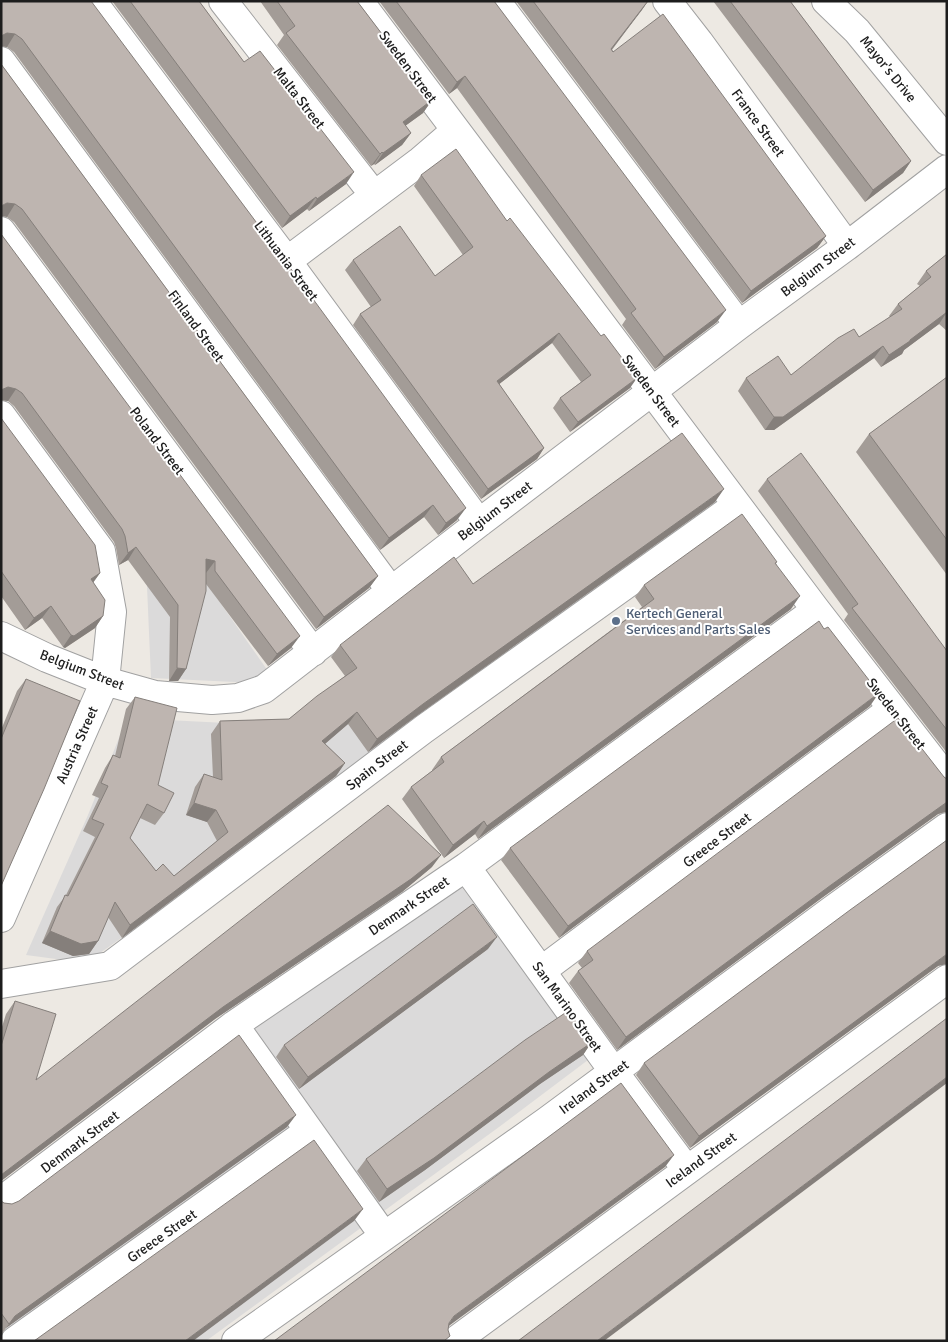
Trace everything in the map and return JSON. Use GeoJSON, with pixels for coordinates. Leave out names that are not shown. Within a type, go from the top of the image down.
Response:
{"type":"FeatureCollection","features":[{"type":"Feature","properties":{"kind":"street","name":"Lithuania Street"},"geometry":{"type":"LineString","coordinates":[[92,1],[287,261],[479,523]]}},
{"type":"Feature","properties":{"kind":"street","name":"Malta Street"},"geometry":{"type":"LineString","coordinates":[[223,1],[374,195]]}},
{"type":"Feature","properties":{"kind":"street","name":"Sweden Street"},"geometry":{"type":"LineString","coordinates":[[358,1],[816,610],[947,779]]}},
{"type":"Feature","properties":{"kind":"street"},"geometry":{"type":"LineString","coordinates":[[496,1],[739,325]]}},
{"type":"Feature","properties":{"kind":"street","name":"France Street"},"geometry":{"type":"LineString","coordinates":[[667,1],[705,50],[847,246]]}},
{"type":"Feature","properties":{"kind":"street","name":"Mayor's Drive"},"geometry":{"type":"LineString","coordinates":[[826,1],[857,31],[947,141]]}},
{"type":"Feature","properties":{"kind":"street","name":"Finland Street"},"geometry":{"type":"LineString","coordinates":[[1,61],[391,591]]}},
{"type":"Feature","properties":{"kind":"street"},"geometry":{"type":"LineString","coordinates":[[287,261],[419,162],[455,131]]}},
{"type":"Feature","properties":{"kind":"street","name":"Belgium Street"},"geometry":{"type":"LineString","coordinates":[[1,636],[48,658],[105,681],[155,695],[212,700],[238,698],[264,689],[739,325],[847,246],[947,169]]}},
{"type":"Feature","properties":{"kind":"street","name":"Poland Street"},"geometry":{"type":"LineString","coordinates":[[1,231],[313,652]]}},
{"type":"Feature","properties":{"kind":"street","name":"Austria Street"},"geometry":{"type":"LineString","coordinates":[[1,415],[100,551],[112,612],[105,681],[1,918]]}},
{"type":"Feature","properties":{"kind":"street","name":"Spain Street"},"geometry":{"type":"LineString","coordinates":[[1,984],[110,966],[424,729],[737,505]]}},
{"type":"Feature","properties":{"kind":"street","name":"Denmark Street"},"geometry":{"type":"LineString","coordinates":[[1,1201],[234,1025],[466,867],[816,610]]}},
{"type":"Feature","properties":{"kind":"street","name":"Greece Street"},"geometry":{"type":"LineString","coordinates":[[541,971],[892,709]]}},
{"type":"Feature","properties":{"kind":"street","name":"Ireland Street"},"geometry":{"type":"LineString","coordinates":[[236,1341],[547,1121],[947,827]]}},
{"type":"Feature","properties":{"kind":"street","name":"San Marino Street"},"geometry":{"type":"LineString","coordinates":[[466,867],[687,1170]]}},
{"type":"Feature","properties":{"kind":"street","name":"Iceland Street"},"geometry":{"type":"LineString","coordinates":[[455,1341],[947,978]]}},
{"type":"Feature","properties":{"kind":"street"},"geometry":{"type":"LineString","coordinates":[[234,1025],[384,1236]]}},
{"type":"Feature","properties":{"kind":"street","name":"Greece Street"},"geometry":{"type":"LineString","coordinates":[[15,1341],[309,1131]]}},
{"type":"Feature","properties":{"kind":"shaded area"},"geometry":{"type":"Polygon","coordinates":[[[1,288],[270,674],[256,683],[151,678],[146,564],[1,288]]]}},
{"type":"Feature","properties":{"kind":"shaded area"},"geometry":{"type":"Polygon","coordinates":[[[671,450],[711,519],[86,963],[26,955],[88,815],[127,718],[284,726],[671,450]]]}},
{"type":"Feature","properties":{"kind":"shaded area"},"geometry":{"type":"Polygon","coordinates":[[[456,879],[588,1060],[206,1341],[1,1341],[1,1216],[456,879]]]}},
{"type":"Feature","properties":{"kind":"building"},"geometry":{"type":"Polygon","coordinates":[[[1,1],[91,1],[283,258],[466,508],[446,523],[433,505],[389,538],[22,39],[15,34],[7,33],[1,36],[1,1]]]}},
{"type":"Feature","properties":{"kind":"building"},"geometry":{"type":"Polygon","coordinates":[[[130,1],[199,1],[244,62],[260,51],[354,172],[290,216],[130,1]]]}},
{"type":"Feature","properties":{"kind":"building"},"geometry":{"type":"Polygon","coordinates":[[[277,1],[357,1],[432,100],[403,122],[411,133],[380,154],[286,33],[295,26],[277,1]]]}},
{"type":"Feature","properties":{"kind":"building"},"geometry":{"type":"Polygon","coordinates":[[[396,1],[494,1],[726,310],[664,357],[631,313],[636,309],[465,76],[457,82],[396,1]]]}},
{"type":"Feature","properties":{"kind":"building"},"geometry":{"type":"Polygon","coordinates":[[[533,1],[648,1],[611,49],[613,52],[663,14],[826,236],[751,291],[533,1]]]}},
{"type":"Feature","properties":{"kind":"building"},"geometry":{"type":"Polygon","coordinates":[[[730,1],[790,1],[911,161],[873,190],[730,1]]]}},
{"type":"Feature","properties":{"kind":"building"},"geometry":{"type":"Polygon","coordinates":[[[1,64],[378,576],[324,617],[22,209],[15,204],[7,203],[1,206],[1,64]]]}},
{"type":"Feature","properties":{"kind":"building"},"geometry":{"type":"Polygon","coordinates":[[[456,149],[507,221],[510,218],[601,336],[604,334],[637,378],[578,422],[560,398],[591,375],[559,333],[497,381],[544,448],[488,489],[360,314],[381,300],[353,260],[400,226],[435,276],[473,247],[421,175],[456,149]]]}},
{"type":"Feature","properties":{"kind":"building"},"geometry":{"type":"Polygon","coordinates":[[[1,234],[300,636],[277,654],[215,571],[215,561],[206,559],[206,591],[186,669],[177,668],[178,605],[136,547],[128,553],[122,529],[22,393],[8,387],[1,390],[1,234]]]}},
{"type":"Feature","properties":{"kind":"building"},"geometry":{"type":"Polygon","coordinates":[[[947,254],[947,312],[889,355],[883,346],[783,417],[774,417],[746,378],[778,356],[791,375],[838,338],[854,329],[859,337],[902,309],[898,304],[931,277],[926,271],[947,254]]]}},
{"type":"Feature","properties":{"kind":"building"},"geometry":{"type":"Polygon","coordinates":[[[947,377],[947,540],[869,434],[947,377]]]}},
{"type":"Feature","properties":{"kind":"building"},"geometry":{"type":"Polygon","coordinates":[[[1,418],[95,545],[100,573],[91,579],[105,600],[103,616],[74,636],[71,635],[51,606],[34,618],[1,571],[1,418]]]}},
{"type":"Feature","properties":{"kind":"building"},"geometry":{"type":"Polygon","coordinates":[[[682,433],[724,489],[423,704],[377,739],[357,712],[322,741],[345,763],[130,925],[115,902],[98,941],[81,944],[50,931],[65,895],[68,896],[104,824],[92,819],[108,786],[101,783],[113,755],[120,758],[135,697],[177,708],[158,785],[174,793],[164,813],[147,804],[130,838],[156,871],[163,864],[174,876],[228,832],[216,810],[194,803],[204,774],[222,780],[220,721],[289,719],[317,696],[357,668],[340,645],[454,557],[473,584],[682,433]]]}},
{"type":"Feature","properties":{"kind":"building"},"geometry":{"type":"Polygon","coordinates":[[[801,453],[947,651],[947,730],[852,608],[858,604],[767,479],[801,453]]]}},
{"type":"Feature","properties":{"kind":"building"},"geometry":{"type":"Polygon","coordinates":[[[742,514],[800,596],[487,826],[484,821],[453,845],[411,787],[444,762],[441,757],[654,599],[644,585],[742,514]]]}},
{"type":"Feature","properties":{"kind":"building"},"geometry":{"type":"Polygon","coordinates":[[[819,621],[824,629],[828,627],[879,693],[568,926],[510,848],[819,621]]]}},
{"type":"Feature","properties":{"kind":"building"},"geometry":{"type":"Polygon","coordinates":[[[26,679],[80,701],[1,886],[1,739],[26,679]]]}},
{"type":"Feature","properties":{"kind":"building"},"geometry":{"type":"Polygon","coordinates":[[[898,718],[947,779],[947,802],[831,885],[626,1037],[578,971],[593,960],[587,951],[898,718]]]}},
{"type":"Feature","properties":{"kind":"building"},"geometry":{"type":"Polygon","coordinates":[[[388,805],[441,855],[411,879],[223,1007],[1,1175],[1,1046],[15,1001],[56,1014],[36,1080],[388,805]]]}},
{"type":"Feature","properties":{"kind":"building"},"geometry":{"type":"Polygon","coordinates":[[[947,840],[947,954],[699,1136],[644,1063],[947,840]]]}},
{"type":"Feature","properties":{"kind":"building"},"geometry":{"type":"Polygon","coordinates":[[[473,904],[497,937],[308,1077],[284,1045],[473,904]]]}},
{"type":"Feature","properties":{"kind":"building"},"geometry":{"type":"Polygon","coordinates":[[[568,1011],[591,1043],[434,1158],[387,1189],[366,1159],[525,1040],[568,1011]]]}},
{"type":"Feature","properties":{"kind":"building"},"geometry":{"type":"Polygon","coordinates":[[[947,1018],[947,1077],[597,1341],[518,1341],[947,1018]]]}},
{"type":"Feature","properties":{"kind":"building"},"geometry":{"type":"Polygon","coordinates":[[[239,1035],[296,1115],[15,1316],[9,1324],[1,1313],[1,1201],[12,1204],[19,1201],[239,1035]]]}},
{"type":"Feature","properties":{"kind":"building"},"geometry":{"type":"Polygon","coordinates":[[[621,1083],[674,1155],[454,1316],[449,1323],[448,1330],[450,1336],[444,1341],[274,1341],[621,1083]]]}},
{"type":"Feature","properties":{"kind":"building"},"geometry":{"type":"Polygon","coordinates":[[[314,1140],[363,1209],[185,1341],[34,1341],[314,1140]]]}},
{"type":"Feature","properties":{"kind":"place","name":"Kertech General Services and Parts Sales"},"geometry":{"type":"Point","coordinates":[616,621]}}]}
